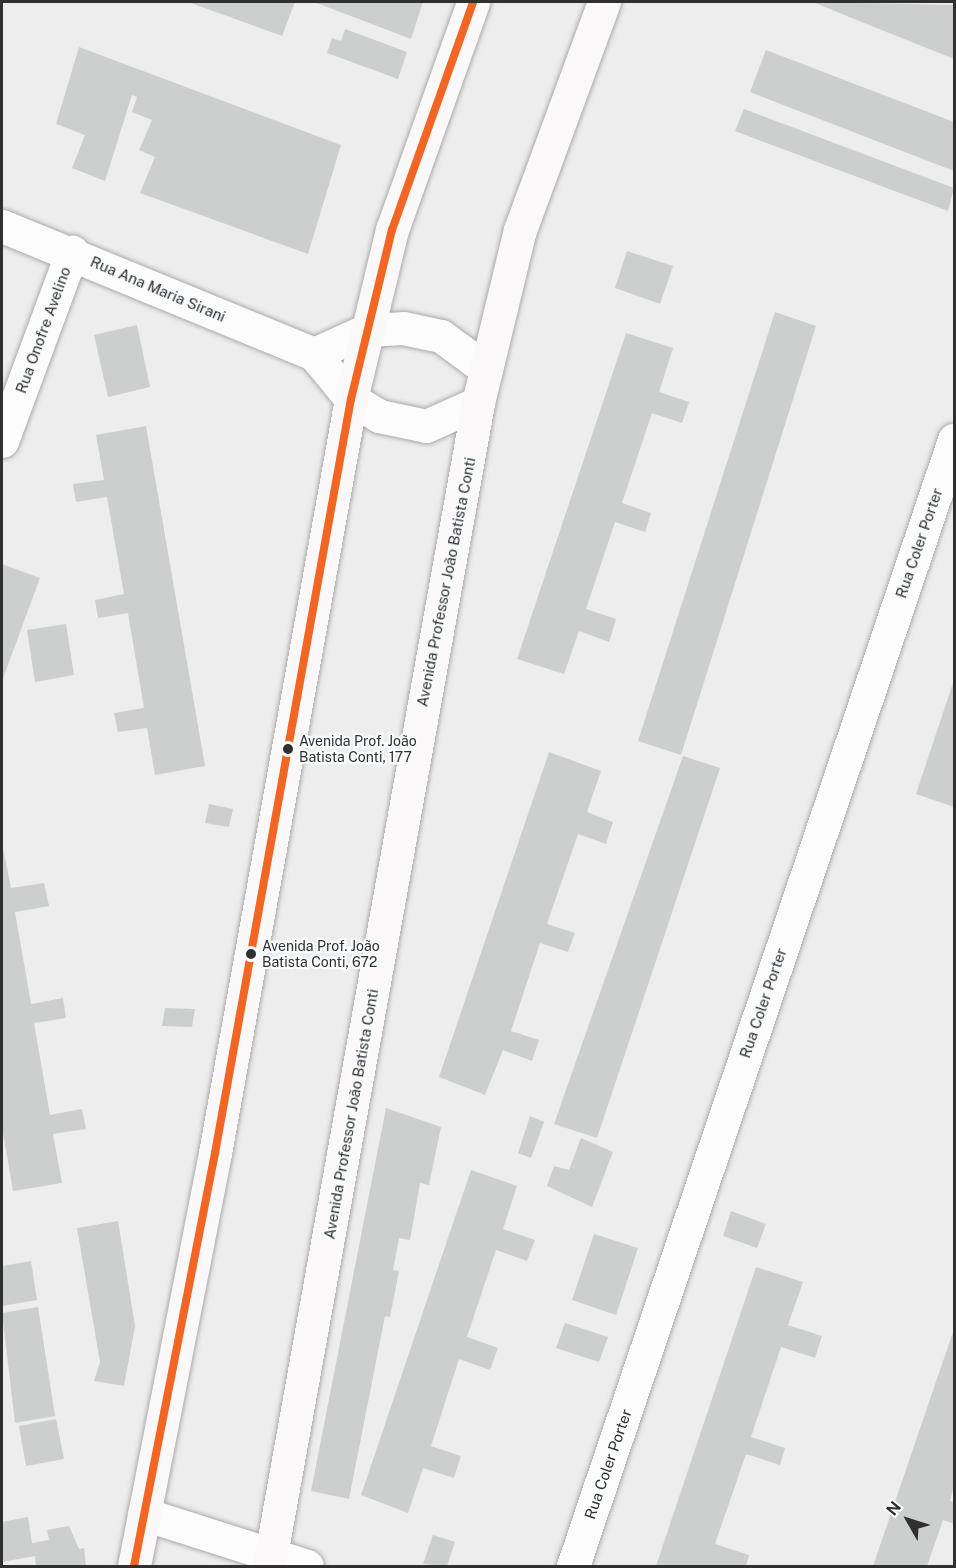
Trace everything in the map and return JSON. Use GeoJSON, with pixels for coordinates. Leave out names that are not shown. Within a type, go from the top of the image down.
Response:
{"type":"FeatureCollection","features":[{"type":"Feature","properties":{"kind":"main road"},"geometry":{"type":"LineString","coordinates":[[134,1566],[351,399],[367,330],[420,143],[472,2]]}},
{"type":"Feature","properties":{"kind":"main road","name":"Avenida Professor João Batista Conti"},"geometry":{"type":"LineString","coordinates":[[270,1560],[478,403],[520,230],[604,2]]}},
{"type":"Feature","properties":{"kind":"street","name":"Rua Ana Maria Sirani"},"geometry":{"type":"LineString","coordinates":[[2,226],[72,252],[314,354],[351,399],[408,426],[444,421],[478,403]]}},
{"type":"Feature","properties":{"kind":"street","name":"Rua Onofre Avelino"},"geometry":{"type":"LineString","coordinates":[[2,441],[72,252]]}},
{"type":"Feature","properties":{"kind":"street"},"geometry":{"type":"LineString","coordinates":[[314,354],[367,330],[403,328],[441,336],[486,369]]}},
{"type":"Feature","properties":{"kind":"street","name":"Rua Coler Porter"},"geometry":{"type":"LineString","coordinates":[[573,1566],[954,440]]}},
{"type":"Feature","properties":{"kind":"street"},"geometry":{"type":"LineString","coordinates":[[144,1514],[270,1560],[307,1566]]}},
{"type":"Feature","properties":{"kind":"building"},"geometry":{"type":"Polygon","coordinates":[[[188,2],[295,2],[282,36],[188,2]]]}},
{"type":"Feature","properties":{"kind":"building"},"geometry":{"type":"Polygon","coordinates":[[[314,2],[423,2],[411,39],[314,2]]]}},
{"type":"Feature","properties":{"kind":"building"},"geometry":{"type":"Polygon","coordinates":[[[813,2],[954,5],[954,59],[859,21],[813,2]]]}},
{"type":"Feature","properties":{"kind":"building"},"geometry":{"type":"Polygon","coordinates":[[[345,29],[407,52],[398,79],[327,53],[332,38],[341,41],[345,29]]]}},
{"type":"Feature","properties":{"kind":"building"},"geometry":{"type":"Polygon","coordinates":[[[79,47],[341,145],[308,254],[140,193],[155,157],[139,150],[152,120],[132,112],[137,97],[132,95],[105,181],[72,168],[85,135],[56,124],[79,47]]]}},
{"type":"Feature","properties":{"kind":"building"},"geometry":{"type":"Polygon","coordinates":[[[766,50],[954,122],[954,171],[750,92],[766,50]]]}},
{"type":"Feature","properties":{"kind":"building"},"geometry":{"type":"Polygon","coordinates":[[[744,109],[954,188],[948,211],[735,131],[744,109]]]}},
{"type":"Feature","properties":{"kind":"building"},"geometry":{"type":"Polygon","coordinates":[[[627,251],[673,266],[660,304],[615,288],[627,251]]]}},
{"type":"Feature","properties":{"kind":"building"},"geometry":{"type":"Polygon","coordinates":[[[775,312],[816,326],[681,755],[638,741],[775,312]]]}},
{"type":"Feature","properties":{"kind":"building"},"geometry":{"type":"Polygon","coordinates":[[[137,325],[150,387],[108,397],[94,335],[137,325]]]}},
{"type":"Feature","properties":{"kind":"building"},"geometry":{"type":"Polygon","coordinates":[[[626,333],[673,348],[659,392],[689,402],[682,423],[652,413],[622,503],[651,513],[645,532],[615,522],[586,609],[616,619],[609,642],[579,631],[564,674],[517,659],[626,333]]]}},
{"type":"Feature","properties":{"kind":"building"},"geometry":{"type":"Polygon","coordinates":[[[146,426],[205,766],[155,775],[147,728],[118,732],[114,713],[144,708],[128,613],[98,618],[95,600],[124,594],[107,497],[76,502],[73,484],[104,480],[96,435],[146,426]]]}},
{"type":"Feature","properties":{"kind":"building"},"geometry":{"type":"Polygon","coordinates":[[[2,564],[40,578],[2,681],[2,564]]]}},
{"type":"Feature","properties":{"kind":"building"},"geometry":{"type":"Polygon","coordinates":[[[66,624],[74,675],[35,682],[27,630],[66,624]]]}},
{"type":"Feature","properties":{"kind":"building"},"geometry":{"type":"Polygon","coordinates":[[[954,680],[954,807],[916,794],[954,680]]]}},
{"type":"Feature","properties":{"kind":"building"},"geometry":{"type":"Polygon","coordinates":[[[549,752],[601,771],[587,812],[613,822],[606,844],[578,834],[547,924],[575,933],[568,952],[540,943],[511,1031],[539,1040],[532,1061],[503,1050],[485,1095],[439,1077],[549,752]]]}},
{"type":"Feature","properties":{"kind":"building"},"geometry":{"type":"Polygon","coordinates":[[[683,756],[720,768],[597,1138],[554,1124],[683,756]]]}},
{"type":"Feature","properties":{"kind":"building"},"geometry":{"type":"Polygon","coordinates":[[[209,804],[233,809],[229,827],[205,823],[209,804]]]}},
{"type":"Feature","properties":{"kind":"building"},"geometry":{"type":"Polygon","coordinates":[[[2,843],[11,888],[44,883],[49,906],[15,912],[31,1004],[63,998],[66,1018],[34,1023],[50,1115],[82,1109],[86,1129],[53,1134],[62,1183],[13,1191],[2,1127],[2,843]]]}},
{"type":"Feature","properties":{"kind":"building"},"geometry":{"type":"Polygon","coordinates":[[[165,1008],[195,1009],[192,1027],[162,1026],[165,1008]]]}},
{"type":"Feature","properties":{"kind":"building"},"geometry":{"type":"Polygon","coordinates":[[[386,1108],[441,1127],[429,1185],[420,1183],[410,1240],[399,1238],[393,1270],[399,1271],[390,1317],[385,1316],[349,1499],[311,1491],[386,1108]]]}},
{"type":"Feature","properties":{"kind":"building"},"geometry":{"type":"Polygon","coordinates":[[[530,1116],[544,1122],[531,1158],[518,1153],[530,1116]]]}},
{"type":"Feature","properties":{"kind":"building"},"geometry":{"type":"Polygon","coordinates":[[[581,1138],[613,1152],[592,1207],[547,1186],[554,1166],[569,1170],[581,1138]]]}},
{"type":"Feature","properties":{"kind":"building"},"geometry":{"type":"Polygon","coordinates":[[[471,1170],[517,1186],[503,1229],[535,1240],[527,1261],[496,1250],[467,1337],[498,1348],[490,1370],[459,1359],[431,1446],[461,1456],[454,1478],[423,1468],[408,1513],[361,1495],[471,1170]]]}},
{"type":"Feature","properties":{"kind":"building"},"geometry":{"type":"Polygon","coordinates":[[[731,1211],[766,1224],[757,1248],[723,1236],[731,1211]]]}},
{"type":"Feature","properties":{"kind":"building"},"geometry":{"type":"Polygon","coordinates":[[[118,1221],[135,1326],[124,1386],[94,1381],[100,1362],[77,1228],[118,1221]]]}},
{"type":"Feature","properties":{"kind":"building"},"geometry":{"type":"Polygon","coordinates":[[[594,1234],[638,1248],[616,1315],[572,1300],[594,1234]]]}},
{"type":"Feature","properties":{"kind":"building"},"geometry":{"type":"Polygon","coordinates":[[[31,1261],[37,1300],[2,1306],[2,1266],[31,1261]]]}},
{"type":"Feature","properties":{"kind":"building"},"geometry":{"type":"Polygon","coordinates":[[[756,1267],[803,1282],[788,1325],[822,1336],[815,1358],[781,1347],[751,1437],[785,1448],[780,1465],[746,1454],[715,1544],[749,1555],[746,1566],[656,1566],[756,1267]]]}},
{"type":"Feature","properties":{"kind":"building"},"geometry":{"type":"Polygon","coordinates":[[[38,1307],[55,1416],[15,1423],[2,1313],[38,1307]]]}},
{"type":"Feature","properties":{"kind":"building"},"geometry":{"type":"Polygon","coordinates":[[[565,1323],[608,1337],[599,1362],[556,1348],[565,1323]]]}},
{"type":"Feature","properties":{"kind":"building"},"geometry":{"type":"Polygon","coordinates":[[[953,1332],[954,1486],[950,1501],[954,1502],[954,1524],[943,1520],[927,1566],[873,1566],[953,1332]]]}},
{"type":"Feature","properties":{"kind":"building"},"geometry":{"type":"Polygon","coordinates":[[[56,1419],[64,1459],[26,1466],[19,1426],[56,1419]]]}},
{"type":"Feature","properties":{"kind":"building"},"geometry":{"type":"Polygon","coordinates":[[[28,1517],[32,1543],[49,1540],[47,1530],[69,1526],[79,1549],[84,1548],[86,1566],[36,1566],[35,1556],[2,1562],[2,1522],[28,1517]]]}},
{"type":"Feature","properties":{"kind":"building"},"geometry":{"type":"Polygon","coordinates":[[[433,1535],[455,1542],[447,1566],[423,1564],[433,1535]]]}},
{"type":"Feature","properties":{"kind":"transit line"},"geometry":{"type":"LineString","coordinates":[[134,1566],[215,1153],[351,399],[392,230],[473,2]]}},
{"type":"Feature","properties":{"kind":"place","name":"Avenida Prof. João Batista Conti, 177"},"geometry":{"type":"Point","coordinates":[288,749]}},
{"type":"Feature","properties":{"kind":"place","name":"Avenida Prof. João Batista Conti, 672"},"geometry":{"type":"Point","coordinates":[251,954]}}]}
